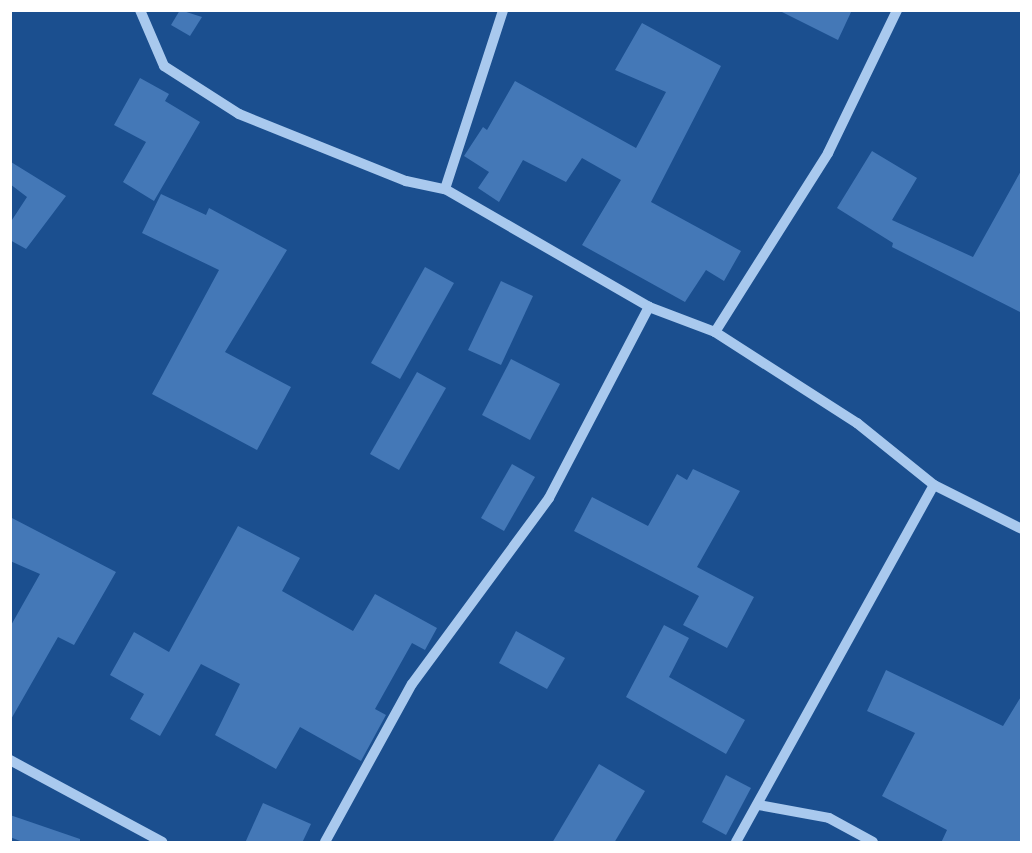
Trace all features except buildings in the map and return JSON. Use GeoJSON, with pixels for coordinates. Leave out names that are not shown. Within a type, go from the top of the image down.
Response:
{"type":"FeatureCollection","features":[{"type":"Feature","properties":{"kind":"street"},"geometry":{"type":"LineString","coordinates":[[140,10],[164,66],[239,114],[406,181],[445,189],[649,307],[715,332],[857,423],[934,485],[1022,529]]}},
{"type":"Feature","properties":{"kind":"street"},"geometry":{"type":"LineString","coordinates":[[445,189],[503,10]]}},
{"type":"Feature","properties":{"kind":"street"},"geometry":{"type":"LineString","coordinates":[[715,332],[828,153],[897,10]]}},
{"type":"Feature","properties":{"kind":"street"},"geometry":{"type":"LineString","coordinates":[[325,843],[412,684],[549,498],[649,307]]}},
{"type":"Feature","properties":{"kind":"street"},"geometry":{"type":"LineString","coordinates":[[736,843],[934,485]]}},
{"type":"Feature","properties":{"kind":"street"},"geometry":{"type":"LineString","coordinates":[[10,760],[162,843]]}},
{"type":"Feature","properties":{"kind":"street"},"geometry":{"type":"LineString","coordinates":[[759,805],[829,818],[873,843]]}}]}
